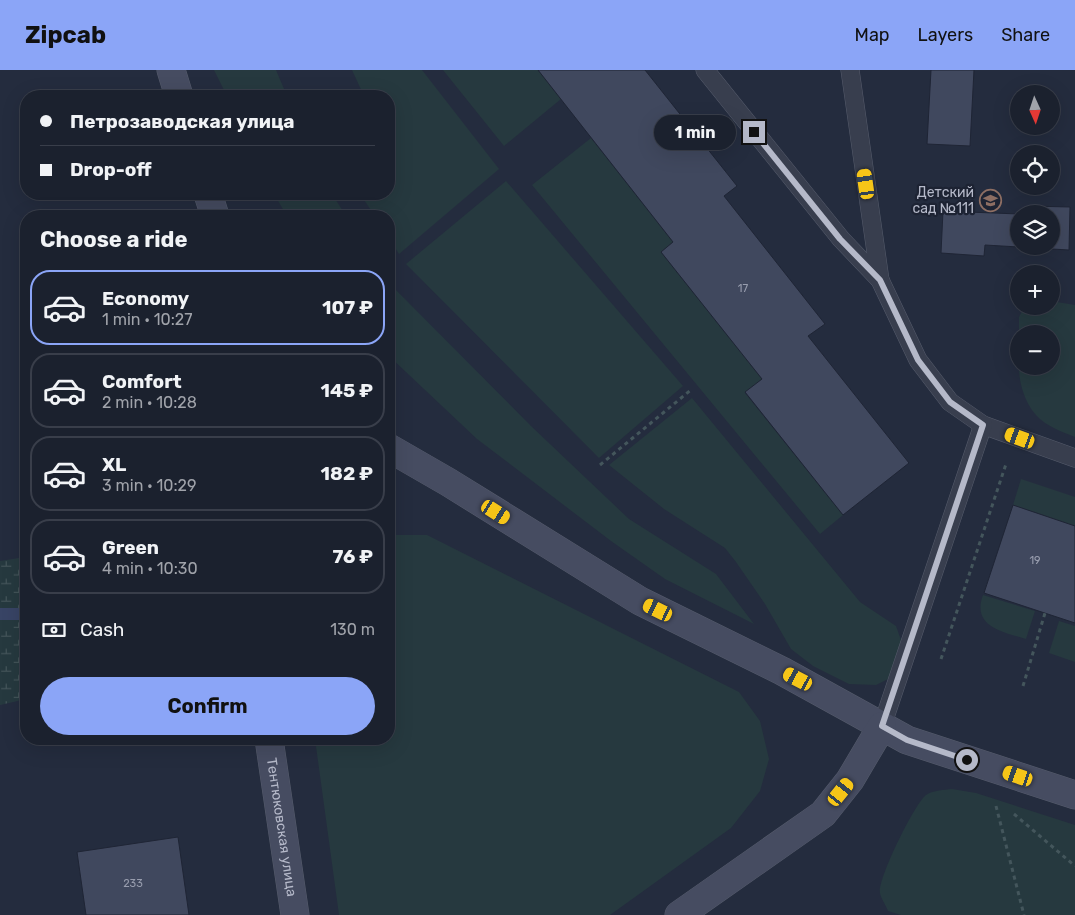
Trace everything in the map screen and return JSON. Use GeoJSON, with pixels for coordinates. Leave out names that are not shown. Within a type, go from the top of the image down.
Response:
{"type":"FeatureCollection","features":[{"type":"Feature","properties":{"kind":"street"},"geometry":{"type":"LineString","coordinates":[[171,70],[176,90]]}},
{"type":"Feature","properties":{"kind":"street"},"geometry":{"type":"LineString","coordinates":[[395,451],[448,482],[640,601],[782,671],[907,740],[1075,795]]}},
{"type":"Feature","properties":{"kind":"street"},"geometry":{"type":"LineString","coordinates":[[679,915],[823,814],[850,780],[882,726]]}},
{"type":"Feature","properties":{"kind":"street","name":"Тентюковская улица"},"geometry":{"type":"LineString","coordinates":[[270,745],[295,915]]}},
{"type":"Feature","properties":{"kind":"lane"},"geometry":{"type":"LineString","coordinates":[[705,70],[840,239],[880,280]]}},
{"type":"Feature","properties":{"kind":"lane"},"geometry":{"type":"LineString","coordinates":[[850,70],[880,280],[918,360],[950,402],[983,425],[1075,458]]}},
{"type":"Feature","properties":{"kind":"lane"},"geometry":{"type":"LineString","coordinates":[[882,726],[983,425]]}},
{"type":"Feature","properties":{"kind":"path"},"geometry":{"type":"LineString","coordinates":[[600,465],[692,388]]}},
{"type":"Feature","properties":{"kind":"path"},"geometry":{"type":"LineString","coordinates":[[941,659],[1009,456]]}},
{"type":"Feature","properties":{"kind":"path"},"geometry":{"type":"LineString","coordinates":[[1023,686],[1045,614]]}},
{"type":"Feature","properties":{"kind":"path"},"geometry":{"type":"LineString","coordinates":[[995,805],[1024,915]]}},
{"type":"Feature","properties":{"kind":"path"},"geometry":{"type":"LineString","coordinates":[[1008,808],[1075,866]]}},
{"type":"Feature","properties":{"kind":"green space"},"geometry":{"type":"Polygon","coordinates":[[[214,70],[276,70],[284,90],[224,90],[214,70]]]}},
{"type":"Feature","properties":{"kind":"green space"},"geometry":{"type":"Polygon","coordinates":[[[352,70],[422,70],[499,169],[399,254],[395,248],[395,210],[371,210],[364,200],[395,200],[395,90],[361,90],[352,70]]]}},
{"type":"Feature","properties":{"kind":"green space"},"geometry":{"type":"Polygon","coordinates":[[[443,70],[538,70],[561,99],[504,146],[443,70]]]}},
{"type":"Feature","properties":{"kind":"green space"},"geometry":{"type":"Polygon","coordinates":[[[591,138],[673,242],[661,252],[762,379],[745,393],[843,515],[820,534],[532,185],[591,138]]]}},
{"type":"Feature","properties":{"kind":"green space"},"geometry":{"type":"Polygon","coordinates":[[[506,181],[683,386],[599,458],[406,264],[506,181]]]}},
{"type":"Feature","properties":{"kind":"green space"},"geometry":{"type":"Polygon","coordinates":[[[278,200],[336,200],[342,210],[283,210],[278,200]]]}},
{"type":"Feature","properties":{"kind":"green space"},"geometry":{"type":"Polygon","coordinates":[[[395,289],[531,426],[629,519],[716,574],[754,624],[665,579],[611,541],[477,439],[395,362],[395,289]]]}},
{"type":"Feature","properties":{"kind":"green space"},"geometry":{"type":"Polygon","coordinates":[[[1060,302],[1075,305],[1075,437],[1049,425],[1036,415],[1025,397],[1020,375],[1060,375],[1060,325],[1019,325],[1020,315],[1060,315],[1060,302]]]}},
{"type":"Feature","properties":{"kind":"green space"},"geometry":{"type":"Polygon","coordinates":[[[692,398],[860,602],[896,626],[901,640],[899,661],[890,678],[876,685],[849,684],[813,666],[791,649],[765,604],[725,548],[664,509],[609,465],[692,398]]]}},
{"type":"Feature","properties":{"kind":"green space"},"geometry":{"type":"Polygon","coordinates":[[[1021,479],[1075,497],[1075,526],[1013,505],[1021,479]]]}},
{"type":"Feature","properties":{"kind":"green space"},"geometry":{"type":"Polygon","coordinates":[[[395,535],[427,535],[739,692],[760,721],[769,759],[760,791],[731,828],[610,915],[339,915],[316,745],[395,745],[395,535]]]}},
{"type":"Feature","properties":{"kind":"green space"},"geometry":{"type":"Polygon","coordinates":[[[20,558],[20,700],[0,705],[0,561],[20,558]]]}},
{"type":"Feature","properties":{"kind":"green space"},"geometry":{"type":"Polygon","coordinates":[[[983,595],[1035,611],[1026,639],[1008,634],[986,621],[980,606],[983,595]]]}},
{"type":"Feature","properties":{"kind":"green space"},"geometry":{"type":"Polygon","coordinates":[[[1059,621],[1075,626],[1075,662],[1049,653],[1059,621]]]}},
{"type":"Feature","properties":{"kind":"green space"},"geometry":{"type":"Polygon","coordinates":[[[952,789],[976,793],[1075,825],[1075,915],[901,915],[888,911],[880,893],[881,885],[890,858],[906,826],[926,795],[936,791],[952,789]]]}},
{"type":"Feature","properties":{"kind":"building"},"geometry":{"type":"Polygon","coordinates":[[[538,70],[645,70],[737,186],[724,196],[825,324],[808,336],[909,463],[843,515],[745,392],[762,379],[661,252],[673,242],[538,70]]]}},
{"type":"Feature","properties":{"kind":"building"},"geometry":{"type":"Polygon","coordinates":[[[931,70],[974,70],[970,146],[927,144],[931,70]]]}},
{"type":"Feature","properties":{"kind":"building"},"geometry":{"type":"Polygon","coordinates":[[[1060,207],[1070,207],[1069,250],[1060,249],[1060,207]]]}},
{"type":"Feature","properties":{"kind":"building"},"geometry":{"type":"Polygon","coordinates":[[[943,211],[1010,214],[1010,246],[985,245],[984,256],[941,253],[943,211]]]}},
{"type":"Feature","properties":{"kind":"building"},"geometry":{"type":"Polygon","coordinates":[[[1013,505],[1075,526],[1075,623],[984,593],[1013,505]]]}},
{"type":"Feature","properties":{"kind":"building"},"geometry":{"type":"Polygon","coordinates":[[[178,837],[189,915],[86,915],[77,852],[178,837]]]}},
{"type":"Feature","properties":{"kind":"waterway"},"geometry":{"type":"LineString","coordinates":[[0,614],[20,614]]}},
{"type":"Feature","properties":{"kind":"place","name":"Детский сад №111"},"geometry":{"type":"Point","coordinates":[990,200]}},
{"type":"Feature","properties":{"kind":"route"},"geometry":{"type":"LineString","coordinates":[[754,132],[840,239],[880,280],[918,360],[950,402],[983,425],[882,726],[907,740],[967,760]]}}]}
